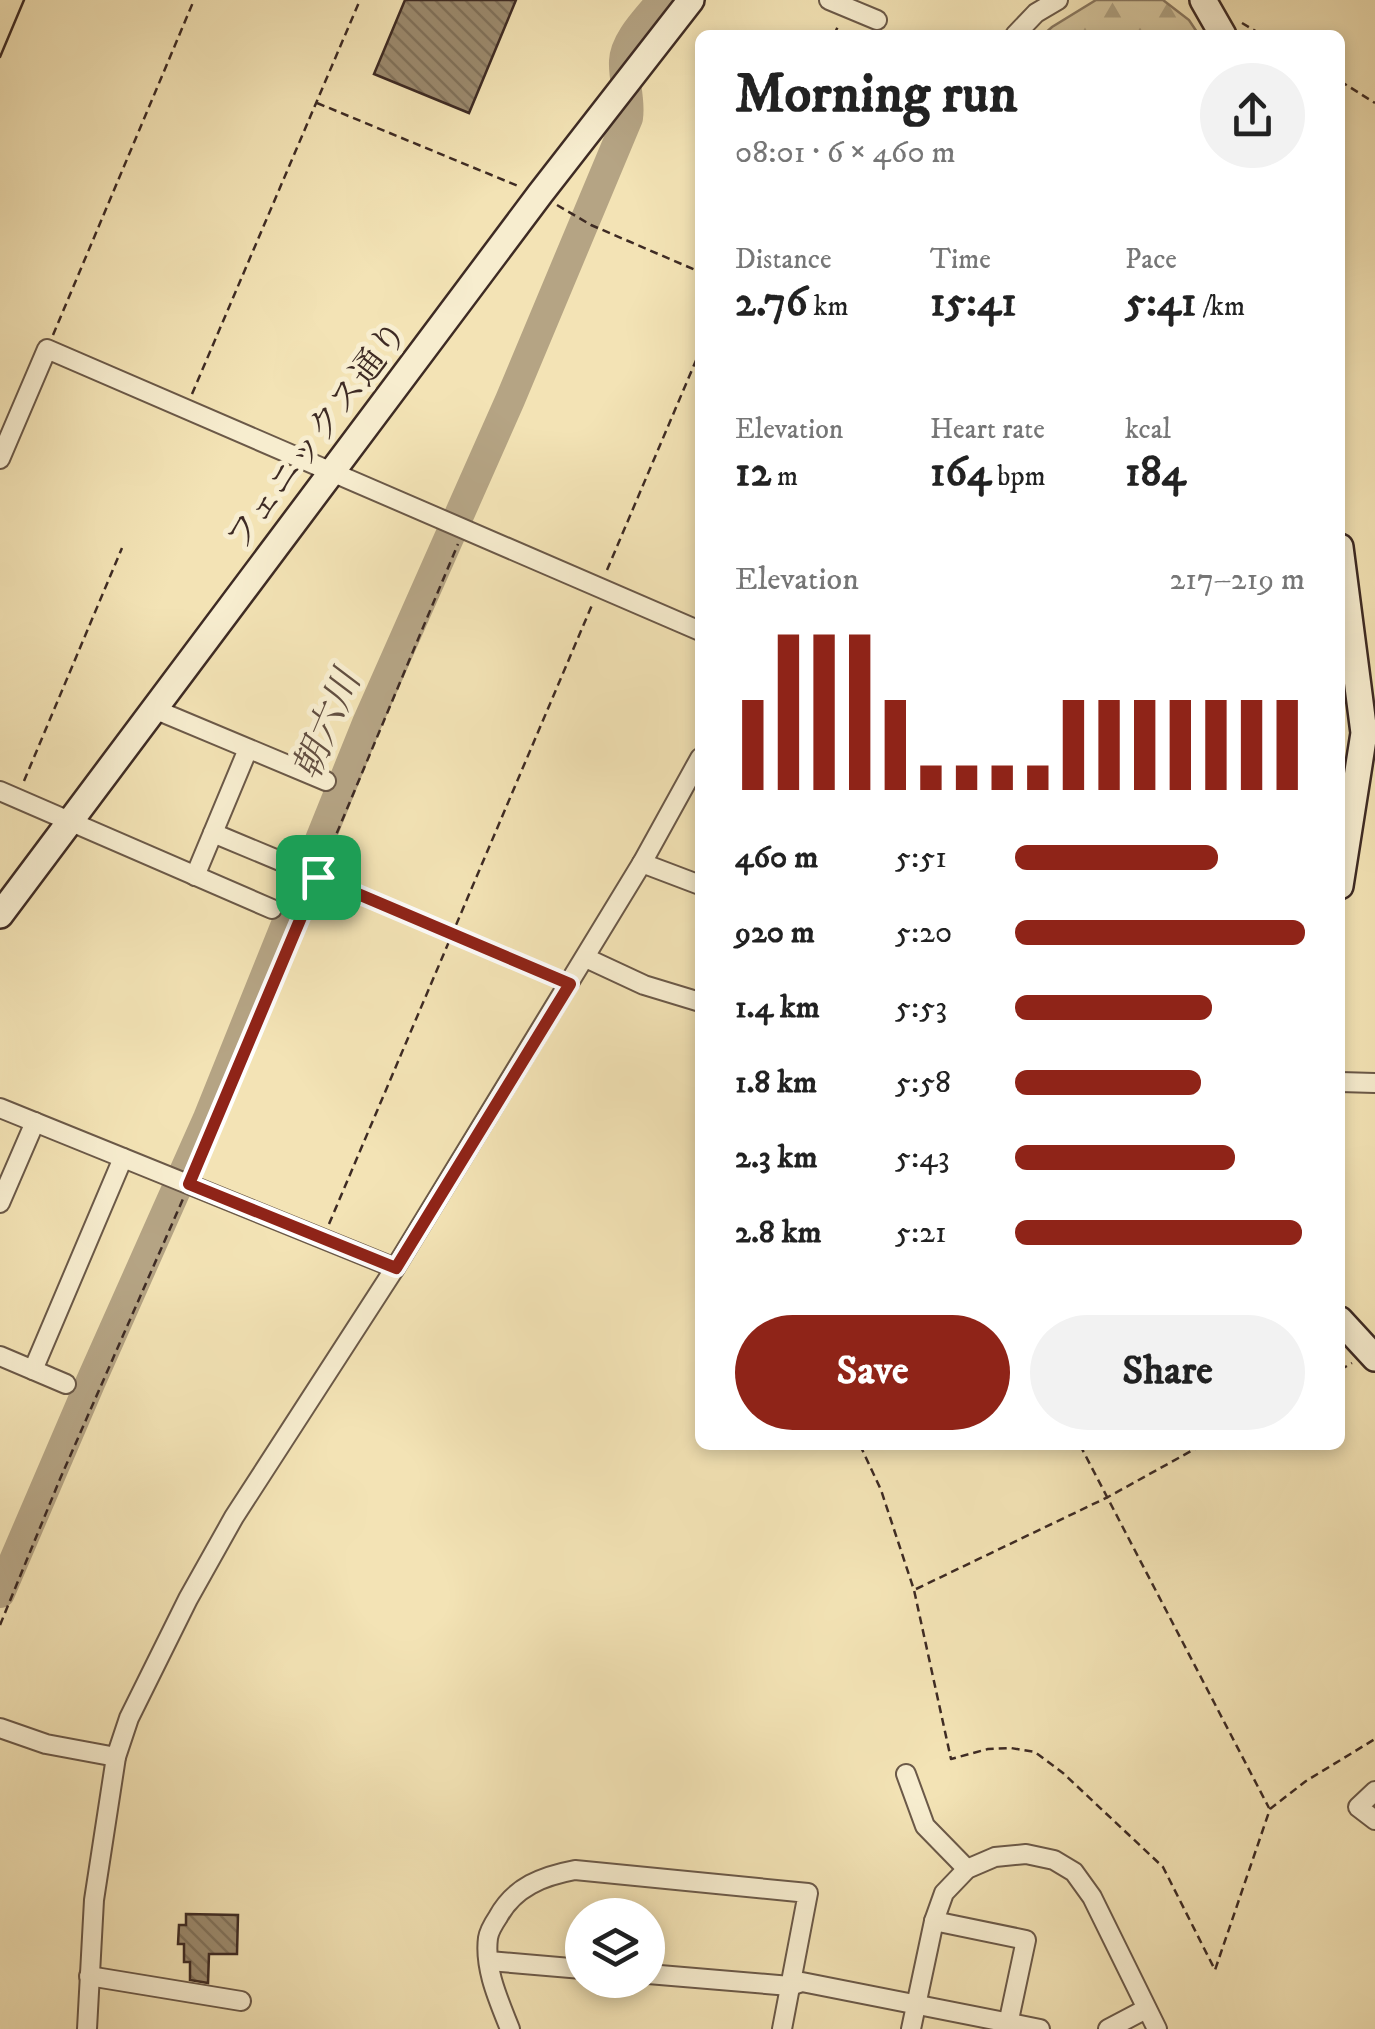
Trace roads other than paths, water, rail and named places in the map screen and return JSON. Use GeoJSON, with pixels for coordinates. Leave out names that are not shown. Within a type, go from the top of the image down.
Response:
{"type":"FeatureCollection","features":[{"type":"Feature","properties":{"kind":"main road","name":"フェニックス通り"},"geometry":{"type":"LineString","coordinates":[[0,916],[540,194],[692,0]]}},
{"type":"Feature","properties":{"kind":"main road"},"geometry":{"type":"LineString","coordinates":[[1203,0],[1220,30]]}},
{"type":"Feature","properties":{"kind":"main road"},"geometry":{"type":"LineString","coordinates":[[1345,624],[1350,702],[1363,748],[1345,856]]}},
{"type":"Feature","properties":{"kind":"main road"},"geometry":{"type":"LineString","coordinates":[[1345,1325],[1375,1358]]}},
{"type":"Feature","properties":{"kind":"street"},"geometry":{"type":"LineString","coordinates":[[829,0],[877,20]]}},
{"type":"Feature","properties":{"kind":"street"},"geometry":{"type":"LineString","coordinates":[[1020,30],[1036,13],[1058,0]]}},
{"type":"Feature","properties":{"kind":"street"},"geometry":{"type":"LineString","coordinates":[[0,458],[47,350],[695,629]]}},
{"type":"Feature","properties":{"kind":"street"},"geometry":{"type":"LineString","coordinates":[[154,710],[326,781]]}},
{"type":"Feature","properties":{"kind":"street"},"geometry":{"type":"LineString","coordinates":[[195,876],[248,748]]}},
{"type":"Feature","properties":{"kind":"street"},"geometry":{"type":"LineString","coordinates":[[87,2029],[94,1900],[116,1757],[129,1718],[234,1517],[396,1268],[586,958],[695,767]]}},
{"type":"Feature","properties":{"kind":"street"},"geometry":{"type":"LineString","coordinates":[[8,795],[272,909]]}},
{"type":"Feature","properties":{"kind":"street"},"geometry":{"type":"LineString","coordinates":[[213,833],[285,863]]}},
{"type":"Feature","properties":{"kind":"street"},"geometry":{"type":"LineString","coordinates":[[642,863],[695,883]]}},
{"type":"Feature","properties":{"kind":"street"},"geometry":{"type":"LineString","coordinates":[[586,958],[644,985],[695,1000]]}},
{"type":"Feature","properties":{"kind":"street"},"geometry":{"type":"LineString","coordinates":[[1345,1082],[1375,1082]]}},
{"type":"Feature","properties":{"kind":"street"},"geometry":{"type":"LineString","coordinates":[[0,1108],[396,1268]]}},
{"type":"Feature","properties":{"kind":"street"},"geometry":{"type":"LineString","coordinates":[[0,1203],[35,1122]]}},
{"type":"Feature","properties":{"kind":"street"},"geometry":{"type":"LineString","coordinates":[[33,1370],[122,1158]]}},
{"type":"Feature","properties":{"kind":"street"},"geometry":{"type":"LineString","coordinates":[[0,1356],[66,1384]]}},
{"type":"Feature","properties":{"kind":"street"},"geometry":{"type":"LineString","coordinates":[[0,1728],[46,1744],[116,1757]]}},
{"type":"Feature","properties":{"kind":"street"},"geometry":{"type":"LineString","coordinates":[[906,1774],[925,1826],[967,1870]]}},
{"type":"Feature","properties":{"kind":"street"},"geometry":{"type":"LineString","coordinates":[[1375,1790],[1358,1806],[1375,1820]]}},
{"type":"Feature","properties":{"kind":"street"},"geometry":{"type":"LineString","coordinates":[[912,2029],[934,1921],[944,1893],[967,1870],[995,1857],[1026,1854],[1054,1860],[1074,1872],[1092,1896],[1157,2029]]}},
{"type":"Feature","properties":{"kind":"street"},"geometry":{"type":"LineString","coordinates":[[510,2029],[492,1981],[488,1935],[519,1891],[547,1876],[575,1870],[808,1893],[782,2029]]}},
{"type":"Feature","properties":{"kind":"street"},"geometry":{"type":"LineString","coordinates":[[934,1921],[1026,1940],[1008,2026]]}},
{"type":"Feature","properties":{"kind":"street"},"geometry":{"type":"LineString","coordinates":[[489,1961],[565,1968]]}},
{"type":"Feature","properties":{"kind":"street"},"geometry":{"type":"LineString","coordinates":[[665,1975],[790,1986],[802,1982],[1008,2026],[1040,2029]]}},
{"type":"Feature","properties":{"kind":"street"},"geometry":{"type":"LineString","coordinates":[[89,1976],[242,2002]]}},
{"type":"Feature","properties":{"kind":"street"},"geometry":{"type":"LineString","coordinates":[[1108,2029],[1146,2010]]}},
{"type":"Feature","properties":{"kind":"waterway","name":"朝六川"},"geometry":{"type":"LineString","coordinates":[[0,1593],[208,1118],[367,723],[510,400],[628,118],[625,53],[638,29],[662,0]]}},
{"type":"Feature","properties":{"kind":"tram line"},"geometry":{"type":"LineString","coordinates":[[0,57],[24,0]]}}]}
